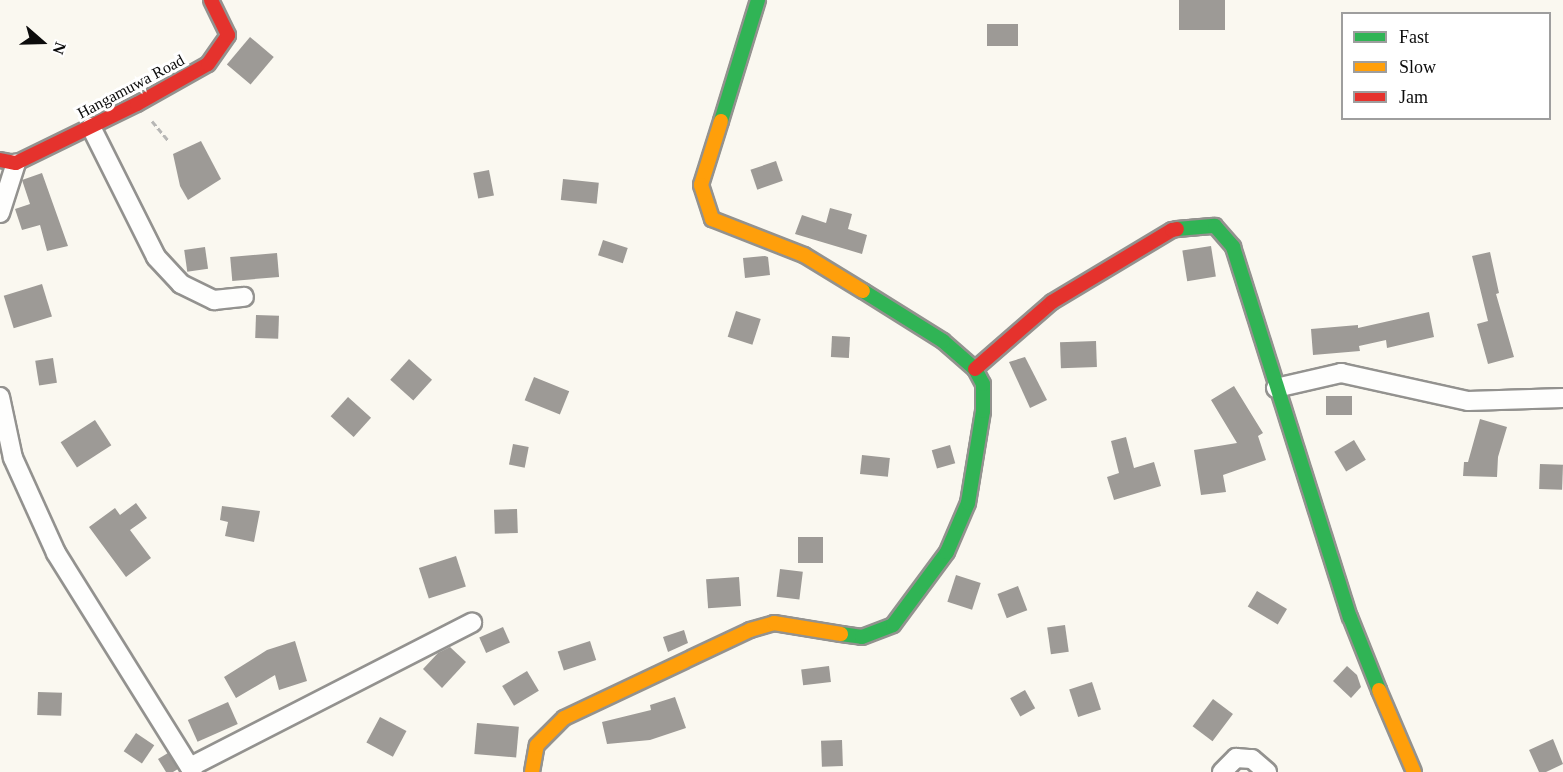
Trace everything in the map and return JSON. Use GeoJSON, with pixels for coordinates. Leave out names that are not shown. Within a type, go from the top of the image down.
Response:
{"type":"FeatureCollection","features":[{"type":"Feature","properties":{"kind":"street","name":"Hangamuwa Road"},"geometry":{"type":"LineString","coordinates":[[8,161],[91,128],[208,64],[228,35],[211,0]]}},
{"type":"Feature","properties":{"kind":"street"},"geometry":{"type":"LineString","coordinates":[[532,772],[537,745],[564,718],[750,630],[774,623],[862,637],[893,625],[946,552],[968,503],[983,411],[983,384],[975,369],[944,340],[804,255],[712,219],[701,185],[758,0]]}},
{"type":"Feature","properties":{"kind":"street"},"geometry":{"type":"LineString","coordinates":[[91,128],[156,257],[182,284],[214,300],[244,297]]}},
{"type":"Feature","properties":{"kind":"street"},"geometry":{"type":"LineString","coordinates":[[0,213],[8,161]]}},
{"type":"Feature","properties":{"kind":"street"},"geometry":{"type":"LineString","coordinates":[[975,369],[1052,302],[1072,290],[1172,231],[1215,226],[1233,247],[1350,618],[1392,724],[1414,772]]}},
{"type":"Feature","properties":{"kind":"street"},"geometry":{"type":"LineString","coordinates":[[1276,388],[1341,373],[1468,401],[1563,398]]}},
{"type":"Feature","properties":{"kind":"street"},"geometry":{"type":"LineString","coordinates":[[0,398],[13,458],[56,552],[192,769],[472,623]]}},
{"type":"Feature","properties":{"kind":"street"},"geometry":{"type":"LineString","coordinates":[[1222,772],[1236,758],[1252,759],[1267,772]]}},
{"type":"Feature","properties":{"kind":"path"},"geometry":{"type":"LineString","coordinates":[[137,104],[169,141]]}},
{"type":"Feature","properties":{"kind":"building"},"geometry":{"type":"Polygon","coordinates":[[[1179,0],[1225,0],[1225,30],[1179,30],[1179,0]]]}},
{"type":"Feature","properties":{"kind":"building"},"geometry":{"type":"Polygon","coordinates":[[[987,24],[1018,24],[1018,46],[987,46],[987,24]]]}},
{"type":"Feature","properties":{"kind":"building"},"geometry":{"type":"Polygon","coordinates":[[[250,37],[274,57],[251,85],[227,65],[250,37]]]}},
{"type":"Feature","properties":{"kind":"building"},"geometry":{"type":"Polygon","coordinates":[[[201,141],[221,179],[188,200],[180,186],[173,154],[201,141]]]}},
{"type":"Feature","properties":{"kind":"building"},"geometry":{"type":"Polygon","coordinates":[[[776,161],[783,181],[757,190],[750,170],[776,161]]]}},
{"type":"Feature","properties":{"kind":"building"},"geometry":{"type":"Polygon","coordinates":[[[489,170],[494,196],[478,199],[473,173],[489,170]]]}},
{"type":"Feature","properties":{"kind":"building"},"geometry":{"type":"Polygon","coordinates":[[[42,173],[68,246],[47,251],[40,225],[22,230],[15,209],[30,204],[22,180],[42,173]]]}},
{"type":"Feature","properties":{"kind":"building"},"geometry":{"type":"Polygon","coordinates":[[[563,179],[599,183],[597,204],[561,200],[563,179]]]}},
{"type":"Feature","properties":{"kind":"building"},"geometry":{"type":"Polygon","coordinates":[[[830,208],[852,214],[848,229],[867,235],[862,254],[795,234],[802,215],[826,223],[830,208]]]}},
{"type":"Feature","properties":{"kind":"building"},"geometry":{"type":"Polygon","coordinates":[[[603,240],[628,248],[623,263],[598,255],[603,240]]]}},
{"type":"Feature","properties":{"kind":"building"},"geometry":{"type":"Polygon","coordinates":[[[1211,246],[1216,277],[1187,281],[1182,251],[1211,246]]]}},
{"type":"Feature","properties":{"kind":"building"},"geometry":{"type":"Polygon","coordinates":[[[205,247],[208,269],[187,272],[184,250],[205,247]]]}},
{"type":"Feature","properties":{"kind":"building"},"geometry":{"type":"Polygon","coordinates":[[[1490,252],[1499,293],[1496,294],[1514,357],[1488,364],[1477,324],[1488,321],[1472,256],[1490,252]]]}},
{"type":"Feature","properties":{"kind":"building"},"geometry":{"type":"Polygon","coordinates":[[[277,253],[279,277],[232,281],[230,257],[277,253]]]}},
{"type":"Feature","properties":{"kind":"building"},"geometry":{"type":"Polygon","coordinates":[[[768,257],[770,275],[745,278],[743,258],[768,257]]]}},
{"type":"Feature","properties":{"kind":"building"},"geometry":{"type":"Polygon","coordinates":[[[42,284],[52,317],[14,328],[4,296],[42,284]]]}},
{"type":"Feature","properties":{"kind":"building"},"geometry":{"type":"Polygon","coordinates":[[[736,311],[761,319],[752,345],[728,337],[736,311]]]}},
{"type":"Feature","properties":{"kind":"building"},"geometry":{"type":"Polygon","coordinates":[[[1429,312],[1434,337],[1387,348],[1386,340],[1359,346],[1360,351],[1313,355],[1311,329],[1358,325],[1358,328],[1429,312]]]}},
{"type":"Feature","properties":{"kind":"building"},"geometry":{"type":"Polygon","coordinates":[[[256,315],[279,316],[278,339],[255,338],[256,315]]]}},
{"type":"Feature","properties":{"kind":"building"},"geometry":{"type":"Polygon","coordinates":[[[832,336],[850,337],[849,358],[831,357],[832,336]]]}},
{"type":"Feature","properties":{"kind":"building"},"geometry":{"type":"Polygon","coordinates":[[[1096,341],[1097,367],[1061,368],[1060,342],[1096,341]]]}},
{"type":"Feature","properties":{"kind":"building"},"geometry":{"type":"Polygon","coordinates":[[[1025,357],[1047,400],[1030,408],[1009,362],[1025,357]]]}},
{"type":"Feature","properties":{"kind":"building"},"geometry":{"type":"Polygon","coordinates":[[[53,358],[57,383],[39,386],[35,361],[53,358]]]}},
{"type":"Feature","properties":{"kind":"building"},"geometry":{"type":"Polygon","coordinates":[[[409,359],[432,380],[413,401],[390,380],[409,359]]]}},
{"type":"Feature","properties":{"kind":"building"},"geometry":{"type":"Polygon","coordinates":[[[534,377],[569,391],[560,414],[525,400],[534,377]]]}},
{"type":"Feature","properties":{"kind":"building"},"geometry":{"type":"Polygon","coordinates":[[[1234,386],[1263,433],[1258,436],[1266,460],[1223,475],[1226,492],[1201,495],[1194,450],[1237,443],[1211,400],[1234,386]]]}},
{"type":"Feature","properties":{"kind":"building"},"geometry":{"type":"Polygon","coordinates":[[[1326,396],[1352,396],[1352,415],[1326,415],[1326,396]]]}},
{"type":"Feature","properties":{"kind":"building"},"geometry":{"type":"Polygon","coordinates":[[[348,397],[371,418],[354,437],[331,416],[348,397]]]}},
{"type":"Feature","properties":{"kind":"building"},"geometry":{"type":"Polygon","coordinates":[[[1480,419],[1507,427],[1498,457],[1497,477],[1463,476],[1464,462],[1468,462],[1480,419]]]}},
{"type":"Feature","properties":{"kind":"building"},"geometry":{"type":"Polygon","coordinates":[[[95,420],[111,445],[77,467],[61,442],[95,420]]]}},
{"type":"Feature","properties":{"kind":"building"},"geometry":{"type":"Polygon","coordinates":[[[1126,437],[1134,468],[1154,462],[1161,486],[1114,500],[1107,477],[1119,473],[1111,441],[1126,437]]]}},
{"type":"Feature","properties":{"kind":"building"},"geometry":{"type":"Polygon","coordinates":[[[1354,440],[1366,460],[1346,472],[1334,452],[1354,440]]]}},
{"type":"Feature","properties":{"kind":"building"},"geometry":{"type":"Polygon","coordinates":[[[513,444],[529,447],[525,468],[509,465],[513,444]]]}},
{"type":"Feature","properties":{"kind":"building"},"geometry":{"type":"Polygon","coordinates":[[[950,445],[955,463],[937,469],[932,450],[950,445]]]}},
{"type":"Feature","properties":{"kind":"building"},"geometry":{"type":"Polygon","coordinates":[[[862,455],[890,458],[888,477],[860,474],[862,455]]]}},
{"type":"Feature","properties":{"kind":"building"},"geometry":{"type":"Polygon","coordinates":[[[1540,464],[1563,465],[1562,490],[1539,489],[1540,464]]]}},
{"type":"Feature","properties":{"kind":"building"},"geometry":{"type":"Polygon","coordinates":[[[136,503],[147,518],[130,530],[151,558],[126,577],[89,527],[115,508],[120,515],[136,503]]]}},
{"type":"Feature","properties":{"kind":"building"},"geometry":{"type":"Polygon","coordinates":[[[222,506],[260,511],[254,542],[225,536],[228,522],[220,520],[222,506]]]}},
{"type":"Feature","properties":{"kind":"building"},"geometry":{"type":"Polygon","coordinates":[[[517,509],[518,533],[495,534],[494,510],[517,509]]]}},
{"type":"Feature","properties":{"kind":"building"},"geometry":{"type":"Polygon","coordinates":[[[798,537],[823,537],[823,563],[798,563],[798,537]]]}},
{"type":"Feature","properties":{"kind":"building"},"geometry":{"type":"Polygon","coordinates":[[[456,556],[466,586],[429,598],[419,568],[456,556]]]}},
{"type":"Feature","properties":{"kind":"building"},"geometry":{"type":"Polygon","coordinates":[[[780,569],[803,572],[799,600],[777,597],[780,569]]]}},
{"type":"Feature","properties":{"kind":"building"},"geometry":{"type":"Polygon","coordinates":[[[956,575],[981,583],[972,610],[947,602],[956,575]]]}},
{"type":"Feature","properties":{"kind":"building"},"geometry":{"type":"Polygon","coordinates":[[[739,577],[741,606],[708,608],[706,579],[739,577]]]}},
{"type":"Feature","properties":{"kind":"building"},"geometry":{"type":"Polygon","coordinates":[[[1018,586],[1027,610],[1007,618],[997,594],[1018,586]]]}},
{"type":"Feature","properties":{"kind":"building"},"geometry":{"type":"Polygon","coordinates":[[[1257,591],[1287,609],[1278,624],[1248,606],[1257,591]]]}},
{"type":"Feature","properties":{"kind":"building"},"geometry":{"type":"Polygon","coordinates":[[[1065,625],[1069,652],[1051,654],[1047,628],[1065,625]]]}},
{"type":"Feature","properties":{"kind":"building"},"geometry":{"type":"Polygon","coordinates":[[[503,627],[510,643],[486,653],[479,638],[503,627]]]}},
{"type":"Feature","properties":{"kind":"building"},"geometry":{"type":"Polygon","coordinates":[[[684,630],[688,643],[668,652],[663,637],[684,630]]]}},
{"type":"Feature","properties":{"kind":"building"},"geometry":{"type":"Polygon","coordinates":[[[295,641],[307,681],[279,690],[275,675],[236,698],[224,677],[267,650],[295,641]]]}},
{"type":"Feature","properties":{"kind":"building"},"geometry":{"type":"Polygon","coordinates":[[[590,641],[596,660],[564,671],[558,652],[590,641]]]}},
{"type":"Feature","properties":{"kind":"building"},"geometry":{"type":"Polygon","coordinates":[[[450,647],[466,662],[442,688],[423,669],[438,653],[450,647]]]}},
{"type":"Feature","properties":{"kind":"building"},"geometry":{"type":"Polygon","coordinates":[[[829,666],[831,682],[803,685],[801,669],[829,666]]]}},
{"type":"Feature","properties":{"kind":"building"},"geometry":{"type":"Polygon","coordinates":[[[1347,666],[1357,675],[1361,687],[1351,698],[1333,681],[1347,666]]]}},
{"type":"Feature","properties":{"kind":"building"},"geometry":{"type":"Polygon","coordinates":[[[527,671],[539,691],[514,706],[502,686],[527,671]]]}},
{"type":"Feature","properties":{"kind":"building"},"geometry":{"type":"Polygon","coordinates":[[[1092,682],[1101,710],[1078,717],[1069,689],[1092,682]]]}},
{"type":"Feature","properties":{"kind":"building"},"geometry":{"type":"Polygon","coordinates":[[[1025,690],[1035,708],[1020,717],[1010,698],[1025,690]]]}},
{"type":"Feature","properties":{"kind":"building"},"geometry":{"type":"Polygon","coordinates":[[[38,692],[62,693],[61,716],[37,715],[38,692]]]}},
{"type":"Feature","properties":{"kind":"building"},"geometry":{"type":"Polygon","coordinates":[[[675,697],[686,728],[650,740],[607,744],[602,722],[651,710],[650,705],[675,697]]]}},
{"type":"Feature","properties":{"kind":"building"},"geometry":{"type":"Polygon","coordinates":[[[1213,699],[1233,714],[1213,741],[1193,726],[1213,699]]]}},
{"type":"Feature","properties":{"kind":"building"},"geometry":{"type":"Polygon","coordinates":[[[228,702],[238,724],[198,742],[188,720],[228,702]]]}},
{"type":"Feature","properties":{"kind":"building"},"geometry":{"type":"Polygon","coordinates":[[[380,717],[406,731],[393,757],[366,743],[380,717]]]}},
{"type":"Feature","properties":{"kind":"building"},"geometry":{"type":"Polygon","coordinates":[[[477,723],[519,727],[516,758],[474,754],[477,723]]]}},
{"type":"Feature","properties":{"kind":"building"},"geometry":{"type":"Polygon","coordinates":[[[136,733],[154,745],[142,764],[124,751],[136,733]]]}},
{"type":"Feature","properties":{"kind":"building"},"geometry":{"type":"Polygon","coordinates":[[[1553,739],[1563,764],[1546,772],[1539,772],[1529,750],[1553,739]]]}},
{"type":"Feature","properties":{"kind":"building"},"geometry":{"type":"Polygon","coordinates":[[[842,740],[843,766],[822,767],[821,741],[842,740]]]}},
{"type":"Feature","properties":{"kind":"building"},"geometry":{"type":"Polygon","coordinates":[[[168,753],[178,769],[173,772],[166,772],[158,759],[168,753]]]}},
{"type":"Feature","properties":{"kind":"traffic: fast"},"geometry":{"type":"LineString","coordinates":[[721,121],[758,0]]}},
{"type":"Feature","properties":{"kind":"traffic: fast"},"geometry":{"type":"LineString","coordinates":[[1177,229],[1215,226],[1233,247],[1350,617],[1379,690]]}},
{"type":"Feature","properties":{"kind":"traffic: fast"},"geometry":{"type":"LineString","coordinates":[[841,634],[862,637],[893,625],[947,552],[968,503],[983,411],[983,384],[975,369],[943,341],[863,291]]}},
{"type":"Feature","properties":{"kind":"traffic: slow"},"geometry":{"type":"LineString","coordinates":[[721,121],[701,185],[712,219],[804,255],[863,291]]}},
{"type":"Feature","properties":{"kind":"traffic: slow"},"geometry":{"type":"LineString","coordinates":[[532,772],[537,745],[564,718],[750,630],[774,623],[841,634]]}},
{"type":"Feature","properties":{"kind":"traffic: slow"},"geometry":{"type":"LineString","coordinates":[[1379,690],[1414,772]]}},
{"type":"Feature","properties":{"kind":"traffic: jam"},"geometry":{"type":"LineString","coordinates":[[0,160],[16,163],[137,104],[208,64],[228,35],[211,0]]}},
{"type":"Feature","properties":{"kind":"traffic: jam"},"geometry":{"type":"LineString","coordinates":[[975,369],[1052,302],[1177,229]]}}]}
